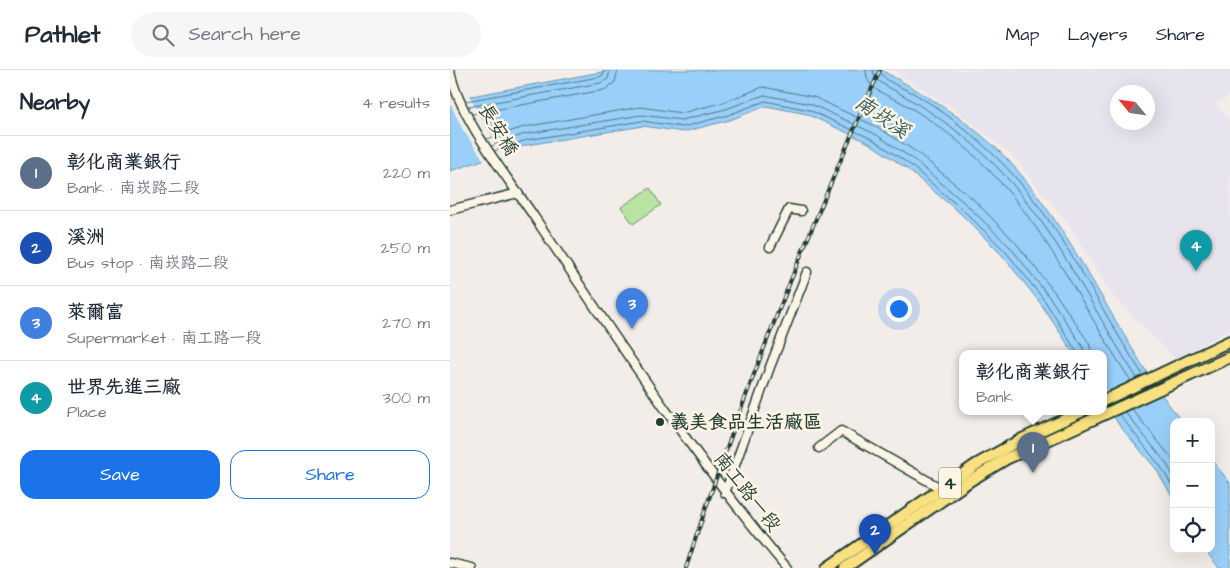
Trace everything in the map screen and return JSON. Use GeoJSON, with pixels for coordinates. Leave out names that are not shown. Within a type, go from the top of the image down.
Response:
{"type":"FeatureCollection","features":[{"type":"Feature","properties":{"kind":"main road"},"geometry":{"type":"LineString","coordinates":[[1107,399],[1230,341]]}},
{"type":"Feature","properties":{"kind":"main road","name":"4"},"geometry":{"type":"LineString","coordinates":[[1107,412],[1230,357]]}},
{"type":"Feature","properties":{"kind":"main road","name":"4"},"geometry":{"type":"LineString","coordinates":[[827,568],[994,454],[1075,415]]}},
{"type":"Feature","properties":{"kind":"main road","name":"4"},"geometry":{"type":"LineString","coordinates":[[845,568],[971,480],[1006,459],[1099,415]]}},
{"type":"Feature","properties":{"kind":"street","name":"長安橋"},"geometry":{"type":"LineString","coordinates":[[450,71],[451,81],[476,130],[516,190]]}},
{"type":"Feature","properties":{"kind":"street"},"geometry":{"type":"LineString","coordinates":[[450,210],[516,190]]}},
{"type":"Feature","properties":{"kind":"street","name":"南工路一段"},"geometry":{"type":"LineString","coordinates":[[516,190],[628,356],[725,493],[787,568]]}},
{"type":"Feature","properties":{"kind":"street"},"geometry":{"type":"LineString","coordinates":[[770,248],[789,209],[801,211]]}},
{"type":"Feature","properties":{"kind":"street"},"geometry":{"type":"LineString","coordinates":[[725,493],[770,366],[807,272]]}},
{"type":"Feature","properties":{"kind":"street"},"geometry":{"type":"LineString","coordinates":[[819,448],[841,432],[942,489]]}},
{"type":"Feature","properties":{"kind":"street"},"geometry":{"type":"LineString","coordinates":[[450,562],[472,568]]}},
{"type":"Feature","properties":{"kind":"shaded area"},"geometry":{"type":"Polygon","coordinates":[[[898,70],[1230,70],[1230,95],[1216,105],[1230,121],[1230,330],[1175,359],[1113,296],[1067,223],[1013,156],[960,113],[897,73],[898,70]]]}},
{"type":"Feature","properties":{"kind":"green space"},"geometry":{"type":"Polygon","coordinates":[[[650,188],[661,205],[633,224],[621,207],[650,188]]]}},
{"type":"Feature","properties":{"kind":"water","name":"南崁溪"},"geometry":{"type":"Polygon","coordinates":[[[612,70],[881,70],[937,102],[972,127],[1004,155],[1041,201],[1082,263],[1139,360],[1179,418],[1170,418],[1170,493],[1157,470],[1119,425],[1107,406],[1107,350],[1071,350],[1041,304],[1002,255],[961,214],[906,168],[869,143],[807,114],[766,106],[730,120],[683,132],[643,126],[527,145],[450,171],[450,100],[612,70]]]}},
{"type":"Feature","properties":{"kind":"water"},"geometry":{"type":"Polygon","coordinates":[[[1215,464],[1230,483],[1230,568],[1219,568],[1207,553],[1215,553],[1215,464]]]}},
{"type":"Feature","properties":{"kind":"pier"},"geometry":{"type":"Polygon","coordinates":[[[468,93],[484,123],[506,155],[485,162],[463,130],[450,103],[450,97],[468,93]]]}},
{"type":"Feature","properties":{"kind":"railway"},"geometry":{"type":"LineString","coordinates":[[686,568],[729,442],[776,316],[880,70]]}},
{"type":"Feature","properties":{"kind":"place","name":"世界先進三廠"},"geometry":{"type":"Point","coordinates":[1196,271]}},
{"type":"Feature","properties":{"kind":"place","name":"萊爾富"},"geometry":{"type":"Point","coordinates":[632,329]}},
{"type":"Feature","properties":{"kind":"place","name":"義美食品生活廠區"},"geometry":{"type":"Point","coordinates":[660,422]}},
{"type":"Feature","properties":{"kind":"place","name":"彰化商業銀行"},"geometry":{"type":"Point","coordinates":[1033,473]}},
{"type":"Feature","properties":{"kind":"place","name":"溪洲"},"geometry":{"type":"Point","coordinates":[875,555]}}]}
